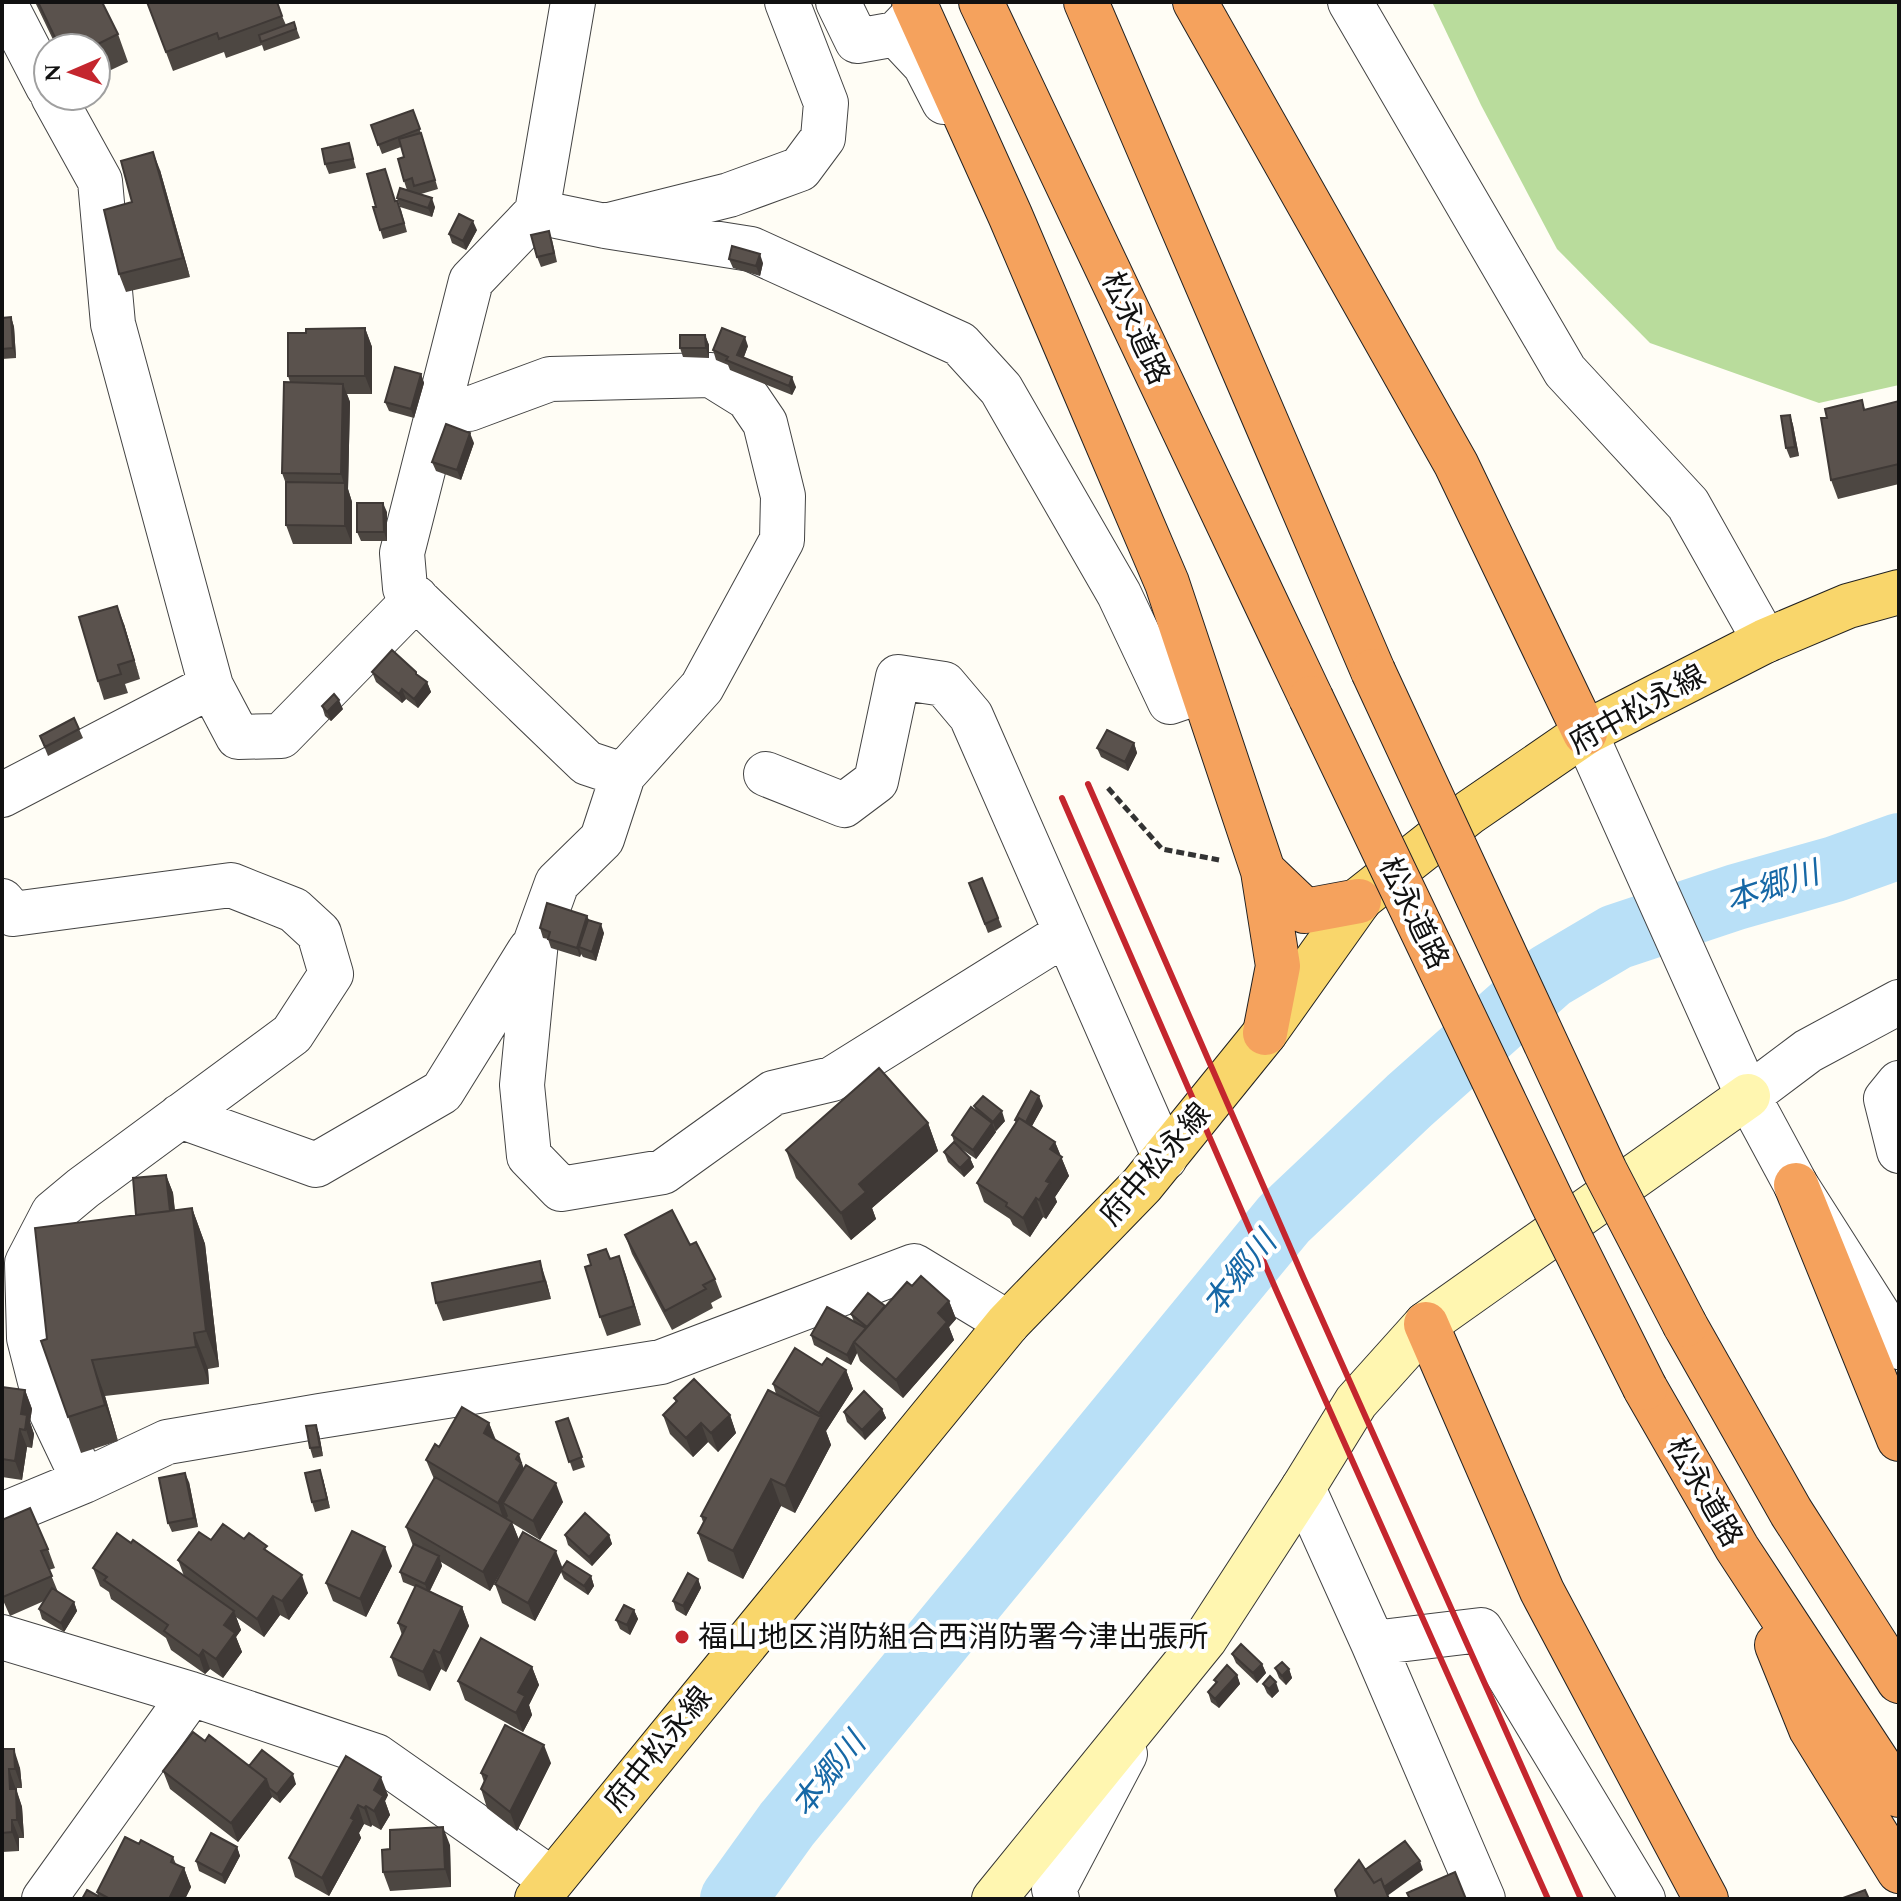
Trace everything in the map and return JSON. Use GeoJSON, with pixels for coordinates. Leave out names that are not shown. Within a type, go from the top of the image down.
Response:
{"type":"FeatureCollection","features":[{"type":"Feature","properties":{"kind":"highway","name":"松永道路"},"geometry":{"type":"LineString","coordinates":[[981,2],[1552,1202],[1645,1388],[1737,1548],[1899,1795]]}},
{"type":"Feature","properties":{"kind":"highway"},"geometry":{"type":"LineString","coordinates":[[1086,2],[1373,671],[1605,1171],[1685,1325],[1791,1512],[1899,1681]]}},
{"type":"Feature","properties":{"kind":"highway"},"geometry":{"type":"LineString","coordinates":[[1195,2],[1456,464],[1585,733]]}},
{"type":"Feature","properties":{"kind":"highway"},"geometry":{"type":"LineString","coordinates":[[910,16],[1010,215],[1167,583],[1263,871],[1278,966],[1265,1033]]}},
{"type":"Feature","properties":{"kind":"highway"},"geometry":{"type":"LineString","coordinates":[[1263,871],[1305,911],[1359,901]]}},
{"type":"Feature","properties":{"kind":"highway"},"geometry":{"type":"LineString","coordinates":[[1796,1185],[1899,1439]]}},
{"type":"Feature","properties":{"kind":"highway"},"geometry":{"type":"LineString","coordinates":[[1426,1324],[1542,1591],[1706,1899]]}},
{"type":"Feature","properties":{"kind":"highway"},"geometry":{"type":"LineString","coordinates":[[1737,1548],[1811,1729],[1899,1871]]}},
{"type":"Feature","properties":{"kind":"main road","name":"府中松永線"},"geometry":{"type":"LineString","coordinates":[[544,1889],[1008,1323],[1165,1158],[1265,1033],[1359,901],[1470,812],[1585,733],[1765,641],[1848,606],[1899,592]]}},
{"type":"Feature","properties":{"kind":"street"},"geometry":{"type":"LineString","coordinates":[[4,2],[32,56]]}},
{"type":"Feature","properties":{"kind":"street"},"geometry":{"type":"LineString","coordinates":[[573,2],[537,212],[471,281],[402,553],[405,588],[587,763],[623,775]]}},
{"type":"Feature","properties":{"kind":"street"},"geometry":{"type":"LineString","coordinates":[[605,226],[729,195],[800,169],[823,138],[826,103],[787,2]]}},
{"type":"Feature","properties":{"kind":"street"},"geometry":{"type":"LineString","coordinates":[[838,2],[857,41],[910,16]]}},
{"type":"Feature","properties":{"kind":"street"},"geometry":{"type":"LineString","coordinates":[[1350,2],[1565,371],[1688,504],[1765,641]]}},
{"type":"Feature","properties":{"kind":"street"},"geometry":{"type":"LineString","coordinates":[[62,112],[100,181],[113,324],[211,686],[238,737],[281,736],[416,598]]}},
{"type":"Feature","properties":{"kind":"street"},"geometry":{"type":"LineString","coordinates":[[537,212],[751,249],[960,344],[1001,389],[1119,594],[1170,702],[1202,691]]}},
{"type":"Feature","properties":{"kind":"street"},"geometry":{"type":"LineString","coordinates":[[180,1116],[316,1165],[442,1092],[536,941],[557,883],[602,839],[623,775],[702,687],[782,540],[783,496],[765,423],[748,398],[711,375],[550,379],[469,409],[439,407]]}},
{"type":"Feature","properties":{"kind":"street"},"geometry":{"type":"LineString","coordinates":[[766,774],[844,805],[876,781],[898,677],[944,684],[971,716],[1165,1158]]}},
{"type":"Feature","properties":{"kind":"street"},"geometry":{"type":"LineString","coordinates":[[2,795],[211,686]]}},
{"type":"Feature","properties":{"kind":"street"},"geometry":{"type":"LineString","coordinates":[[1585,733],[1748,1096],[1796,1185],[1899,1347]]}},
{"type":"Feature","properties":{"kind":"street"},"geometry":{"type":"LineString","coordinates":[[2,901],[13,914],[231,885],[294,910],[319,933],[331,974],[292,1034],[53,1213],[27,1263],[29,1338],[44,1397],[84,1481]]}},
{"type":"Feature","properties":{"kind":"street"},"geometry":{"type":"LineString","coordinates":[[536,941],[522,1085],[529,1156],[561,1189],[663,1172],[773,1093],[832,1079],[1066,933]]}},
{"type":"Feature","properties":{"kind":"street"},"geometry":{"type":"LineString","coordinates":[[994,1899],[1205,1639],[1356,1402],[1426,1324],[1808,1051],[1899,1002]]}},
{"type":"Feature","properties":{"kind":"street"},"geometry":{"type":"LineString","coordinates":[[1899,1083],[1886,1099],[1899,1151]]}},
{"type":"Feature","properties":{"kind":"street"},"geometry":{"type":"LineString","coordinates":[[2,1515],[167,1442],[661,1362],[914,1266],[1008,1323]]}},
{"type":"Feature","properties":{"kind":"street"},"geometry":{"type":"LineString","coordinates":[[1303,1488],[1483,1899]]}},
{"type":"Feature","properties":{"kind":"street"},"geometry":{"type":"LineString","coordinates":[[1373,1643],[1481,1630],[1643,1899]]}},
{"type":"Feature","properties":{"kind":"street"},"geometry":{"type":"LineString","coordinates":[[2,1637],[191,1694],[376,1756],[544,1889]]}},
{"type":"Feature","properties":{"kind":"street"},"geometry":{"type":"LineString","coordinates":[[44,1899],[191,1694]]}},
{"type":"Feature","properties":{"kind":"street"},"geometry":{"type":"LineString","coordinates":[[1057,1899],[1054,1889],[1150,1706]]}},
{"type":"Feature","properties":{"kind":"path"},"geometry":{"type":"LineString","coordinates":[[1108,788],[1162,849],[1263,871]]}},
{"type":"Feature","properties":{"kind":"green space"},"geometry":{"type":"Polygon","coordinates":[[[1432,2],[1899,2],[1899,385],[1819,403],[1650,343],[1557,249],[1481,105],[1432,2]]]}},
{"type":"Feature","properties":{"kind":"building"},"geometry":{"type":"Polygon","coordinates":[[[38,2],[102,2],[118,34],[112,37],[112,32],[52,32],[38,2]]]}},
{"type":"Feature","properties":{"kind":"building"},"geometry":{"type":"Polygon","coordinates":[[[147,2],[277,2],[282,16],[219,39],[217,33],[166,52],[147,2]]]}},
{"type":"Feature","properties":{"kind":"building"},"geometry":{"type":"Polygon","coordinates":[[[294,22],[296,29],[261,42],[259,35],[294,22]]]}},
{"type":"Feature","properties":{"kind":"building"},"geometry":{"type":"Polygon","coordinates":[[[413,110],[420,129],[378,145],[371,125],[413,110]]]}},
{"type":"Feature","properties":{"kind":"building"},"geometry":{"type":"Polygon","coordinates":[[[421,133],[435,180],[414,186],[412,178],[404,181],[398,159],[404,157],[399,139],[421,133]]]}},
{"type":"Feature","properties":{"kind":"building"},"geometry":{"type":"Polygon","coordinates":[[[349,143],[353,159],[325,164],[322,149],[349,143]]]}},
{"type":"Feature","properties":{"kind":"building"},"geometry":{"type":"Polygon","coordinates":[[[153,152],[183,258],[119,274],[104,210],[132,202],[121,161],[153,152]]]}},
{"type":"Feature","properties":{"kind":"building"},"geometry":{"type":"Polygon","coordinates":[[[385,169],[404,223],[380,230],[367,174],[385,169]]]}},
{"type":"Feature","properties":{"kind":"building"},"geometry":{"type":"Polygon","coordinates":[[[400,188],[432,198],[428,208],[397,198],[400,188]]]}},
{"type":"Feature","properties":{"kind":"building"},"geometry":{"type":"Polygon","coordinates":[[[459,214],[473,221],[463,241],[449,234],[459,214]]]}},
{"type":"Feature","properties":{"kind":"building"},"geometry":{"type":"Polygon","coordinates":[[[549,231],[554,253],[537,257],[531,235],[549,231]]]}},
{"type":"Feature","properties":{"kind":"building"},"geometry":{"type":"Polygon","coordinates":[[[732,246],[760,254],[756,266],[729,259],[732,246]]]}},
{"type":"Feature","properties":{"kind":"building"},"geometry":{"type":"Polygon","coordinates":[[[11,317],[13,348],[2,349],[2,318],[11,317]]]}},
{"type":"Feature","properties":{"kind":"building"},"geometry":{"type":"Polygon","coordinates":[[[365,328],[365,376],[288,376],[288,333],[306,333],[306,329],[365,328]]]}},
{"type":"Feature","properties":{"kind":"building"},"geometry":{"type":"Polygon","coordinates":[[[722,328],[745,337],[737,355],[792,377],[789,386],[726,360],[728,357],[713,350],[722,328]]]}},
{"type":"Feature","properties":{"kind":"building"},"geometry":{"type":"Polygon","coordinates":[[[680,335],[705,335],[706,348],[680,348],[680,335]]]}},
{"type":"Feature","properties":{"kind":"building"},"geometry":{"type":"Polygon","coordinates":[[[395,367],[421,374],[411,409],[385,402],[395,367]]]}},
{"type":"Feature","properties":{"kind":"building"},"geometry":{"type":"Polygon","coordinates":[[[284,382],[343,384],[341,474],[282,473],[284,382]]]}},
{"type":"Feature","properties":{"kind":"building"},"geometry":{"type":"Polygon","coordinates":[[[1862,400],[1864,410],[1899,401],[1899,464],[1831,480],[1821,418],[1827,418],[1825,409],[1862,400]]]}},
{"type":"Feature","properties":{"kind":"building"},"geometry":{"type":"Polygon","coordinates":[[[1790,415],[1795,447],[1786,448],[1781,416],[1790,415]]]}},
{"type":"Feature","properties":{"kind":"building"},"geometry":{"type":"Polygon","coordinates":[[[446,424],[470,433],[457,470],[432,462],[446,424]]]}},
{"type":"Feature","properties":{"kind":"building"},"geometry":{"type":"Polygon","coordinates":[[[286,482],[345,483],[345,526],[286,525],[286,482]]]}},
{"type":"Feature","properties":{"kind":"building"},"geometry":{"type":"Polygon","coordinates":[[[357,503],[383,503],[384,532],[357,532],[357,503]]]}},
{"type":"Feature","properties":{"kind":"building"},"geometry":{"type":"Polygon","coordinates":[[[117,606],[134,660],[118,665],[121,674],[98,681],[79,617],[117,606]]]}},
{"type":"Feature","properties":{"kind":"building"},"geometry":{"type":"Polygon","coordinates":[[[392,650],[427,682],[414,699],[402,689],[399,694],[372,672],[392,650]]]}},
{"type":"Feature","properties":{"kind":"building"},"geometry":{"type":"Polygon","coordinates":[[[334,694],[339,700],[327,712],[322,706],[334,694]]]}},
{"type":"Feature","properties":{"kind":"building"},"geometry":{"type":"Polygon","coordinates":[[[74,718],[79,729],[45,747],[40,736],[74,718]]]}},
{"type":"Feature","properties":{"kind":"building"},"geometry":{"type":"Polygon","coordinates":[[[1107,730],[1134,743],[1125,762],[1097,748],[1107,730]]]}},
{"type":"Feature","properties":{"kind":"building"},"geometry":{"type":"Polygon","coordinates":[[[982,878],[998,918],[985,924],[969,883],[982,878]]]}},
{"type":"Feature","properties":{"kind":"building"},"geometry":{"type":"Polygon","coordinates":[[[547,903],[587,916],[577,948],[548,939],[550,932],[540,928],[547,903]]]}},
{"type":"Feature","properties":{"kind":"building"},"geometry":{"type":"Polygon","coordinates":[[[588,920],[601,924],[592,952],[579,947],[588,920]]]}},
{"type":"Feature","properties":{"kind":"building"},"geometry":{"type":"Polygon","coordinates":[[[879,1068],[928,1123],[859,1184],[866,1192],[841,1213],[786,1150],[879,1068]]]}},
{"type":"Feature","properties":{"kind":"building"},"geometry":{"type":"Polygon","coordinates":[[[1031,1091],[1039,1096],[1026,1122],[1019,1118],[1015,1120],[1031,1091]]]}},
{"type":"Feature","properties":{"kind":"building"},"geometry":{"type":"Polygon","coordinates":[[[983,1096],[1002,1111],[993,1122],[974,1106],[983,1096]]]}},
{"type":"Feature","properties":{"kind":"building"},"geometry":{"type":"Polygon","coordinates":[[[971,1107],[992,1123],[973,1150],[952,1135],[971,1107]]]}},
{"type":"Feature","properties":{"kind":"building"},"geometry":{"type":"Polygon","coordinates":[[[1019,1118],[1055,1142],[1050,1149],[1062,1157],[1046,1181],[1050,1183],[1023,1218],[977,1183],[1019,1118]]]}},
{"type":"Feature","properties":{"kind":"building"},"geometry":{"type":"Polygon","coordinates":[[[954,1142],[970,1158],[960,1168],[944,1152],[954,1142]]]}},
{"type":"Feature","properties":{"kind":"building"},"geometry":{"type":"Polygon","coordinates":[[[166,1175],[170,1211],[136,1215],[133,1178],[166,1175]]]}},
{"type":"Feature","properties":{"kind":"building"},"geometry":{"type":"Polygon","coordinates":[[[192,1208],[206,1331],[194,1333],[196,1347],[92,1360],[105,1405],[68,1417],[41,1341],[47,1339],[35,1228],[192,1208]]]}},
{"type":"Feature","properties":{"kind":"building"},"geometry":{"type":"Polygon","coordinates":[[[672,1210],[690,1245],[696,1242],[715,1279],[703,1285],[706,1289],[665,1311],[625,1235],[672,1210]]]}},
{"type":"Feature","properties":{"kind":"building"},"geometry":{"type":"Polygon","coordinates":[[[606,1249],[610,1259],[619,1256],[634,1306],[600,1317],[585,1267],[591,1265],[588,1255],[606,1249]]]}},
{"type":"Feature","properties":{"kind":"building"},"geometry":{"type":"Polygon","coordinates":[[[540,1261],[544,1281],[436,1303],[432,1283],[540,1261]]]}},
{"type":"Feature","properties":{"kind":"building"},"geometry":{"type":"Polygon","coordinates":[[[921,1276],[949,1301],[938,1313],[947,1322],[896,1380],[854,1342],[907,1282],[912,1286],[921,1276]]]}},
{"type":"Feature","properties":{"kind":"building"},"geometry":{"type":"Polygon","coordinates":[[[868,1293],[885,1306],[867,1327],[851,1314],[868,1293]]]}},
{"type":"Feature","properties":{"kind":"building"},"geometry":{"type":"Polygon","coordinates":[[[827,1307],[866,1328],[847,1355],[811,1335],[827,1307]]]}},
{"type":"Feature","properties":{"kind":"building"},"geometry":{"type":"Polygon","coordinates":[[[795,1348],[822,1365],[827,1358],[846,1370],[819,1413],[773,1384],[795,1348]]]}},
{"type":"Feature","properties":{"kind":"building"},"geometry":{"type":"Polygon","coordinates":[[[694,1379],[730,1415],[711,1433],[701,1423],[686,1438],[663,1415],[677,1401],[674,1398],[694,1379]]]}},
{"type":"Feature","properties":{"kind":"building"},"geometry":{"type":"Polygon","coordinates":[[[2,1387],[25,1390],[21,1414],[27,1415],[25,1430],[20,1429],[15,1461],[2,1459],[2,1387]]]}},
{"type":"Feature","properties":{"kind":"building"},"geometry":{"type":"Polygon","coordinates":[[[768,1390],[821,1417],[785,1486],[771,1479],[733,1551],[698,1533],[706,1518],[701,1516],[768,1390]]]}},
{"type":"Feature","properties":{"kind":"building"},"geometry":{"type":"Polygon","coordinates":[[[864,1391],[882,1409],[862,1430],[844,1412],[864,1391]]]}},
{"type":"Feature","properties":{"kind":"building"},"geometry":{"type":"Polygon","coordinates":[[[462,1407],[489,1423],[484,1433],[519,1454],[516,1459],[521,1463],[498,1503],[426,1460],[435,1444],[439,1447],[462,1407]]]}},
{"type":"Feature","properties":{"kind":"building"},"geometry":{"type":"Polygon","coordinates":[[[568,1418],[582,1457],[569,1462],[556,1422],[568,1418]]]}},
{"type":"Feature","properties":{"kind":"building"},"geometry":{"type":"Polygon","coordinates":[[[316,1425],[320,1447],[310,1448],[306,1426],[316,1425]]]}},
{"type":"Feature","properties":{"kind":"building"},"geometry":{"type":"Polygon","coordinates":[[[526,1465],[556,1483],[533,1521],[503,1503],[526,1465]]]}},
{"type":"Feature","properties":{"kind":"building"},"geometry":{"type":"Polygon","coordinates":[[[320,1470],[327,1499],[312,1502],[305,1473],[320,1470]]]}},
{"type":"Feature","properties":{"kind":"building"},"geometry":{"type":"Polygon","coordinates":[[[185,1473],[194,1518],[168,1523],[159,1478],[185,1473]]]}},
{"type":"Feature","properties":{"kind":"building"},"geometry":{"type":"Polygon","coordinates":[[[435,1477],[512,1522],[483,1572],[406,1527],[435,1477]]]}},
{"type":"Feature","properties":{"kind":"building"},"geometry":{"type":"Polygon","coordinates":[[[30,1508],[48,1549],[41,1551],[52,1576],[3,1597],[2,1520],[30,1508]]]}},
{"type":"Feature","properties":{"kind":"building"},"geometry":{"type":"Polygon","coordinates":[[[585,1513],[609,1535],[589,1557],[565,1535],[585,1513]]]}},
{"type":"Feature","properties":{"kind":"building"},"geometry":{"type":"Polygon","coordinates":[[[223,1524],[244,1539],[249,1533],[267,1546],[264,1549],[302,1575],[282,1601],[273,1596],[257,1619],[178,1560],[199,1532],[211,1540],[223,1524]]]}},
{"type":"Feature","properties":{"kind":"building"},"geometry":{"type":"Polygon","coordinates":[[[352,1531],[385,1547],[360,1599],[326,1583],[352,1531]]]}},
{"type":"Feature","properties":{"kind":"building"},"geometry":{"type":"Polygon","coordinates":[[[523,1532],[556,1551],[528,1603],[495,1584],[523,1532]]]}},
{"type":"Feature","properties":{"kind":"building"},"geometry":{"type":"Polygon","coordinates":[[[117,1533],[131,1543],[133,1540],[234,1611],[224,1625],[235,1633],[216,1659],[203,1650],[199,1656],[164,1631],[168,1625],[104,1580],[107,1577],[93,1568],[117,1533]]]}},
{"type":"Feature","properties":{"kind":"building"},"geometry":{"type":"Polygon","coordinates":[[[414,1544],[439,1556],[425,1584],[400,1572],[414,1544]]]}},
{"type":"Feature","properties":{"kind":"building"},"geometry":{"type":"Polygon","coordinates":[[[567,1561],[591,1576],[584,1586],[561,1570],[567,1561]]]}},
{"type":"Feature","properties":{"kind":"building"},"geometry":{"type":"Polygon","coordinates":[[[688,1573],[698,1579],[683,1606],[673,1601],[688,1573]]]}},
{"type":"Feature","properties":{"kind":"building"},"geometry":{"type":"Polygon","coordinates":[[[416,1585],[462,1607],[440,1653],[434,1650],[423,1672],[391,1657],[406,1627],[398,1623],[416,1585]]]}},
{"type":"Feature","properties":{"kind":"building"},"geometry":{"type":"Polygon","coordinates":[[[52,1588],[74,1602],[61,1623],[39,1609],[52,1588]]]}},
{"type":"Feature","properties":{"kind":"building"},"geometry":{"type":"Polygon","coordinates":[[[624,1605],[634,1610],[627,1625],[616,1620],[624,1605]]]}},
{"type":"Feature","properties":{"kind":"building"},"geometry":{"type":"Polygon","coordinates":[[[481,1638],[532,1667],[518,1692],[525,1696],[516,1713],[458,1681],[481,1638]]]}},
{"type":"Feature","properties":{"kind":"building"},"geometry":{"type":"Polygon","coordinates":[[[1241,1644],[1262,1664],[1253,1673],[1232,1654],[1241,1644]]]}},
{"type":"Feature","properties":{"kind":"building"},"geometry":{"type":"Polygon","coordinates":[[[1282,1662],[1289,1669],[1282,1676],[1275,1668],[1282,1662]]]}},
{"type":"Feature","properties":{"kind":"building"},"geometry":{"type":"Polygon","coordinates":[[[1227,1665],[1237,1675],[1215,1699],[1208,1692],[1227,1665]]]}},
{"type":"Feature","properties":{"kind":"building"},"geometry":{"type":"Polygon","coordinates":[[[1270,1676],[1276,1682],[1269,1689],[1263,1684],[1270,1676]]]}},
{"type":"Feature","properties":{"kind":"building"},"geometry":{"type":"Polygon","coordinates":[[[505,1725],[544,1745],[510,1812],[481,1789],[487,1776],[481,1773],[505,1725]]]}},
{"type":"Feature","properties":{"kind":"building"},"geometry":{"type":"Polygon","coordinates":[[[193,1732],[205,1741],[209,1735],[266,1779],[231,1823],[163,1771],[193,1732]]]}},
{"type":"Feature","properties":{"kind":"building"},"geometry":{"type":"Polygon","coordinates":[[[2,1749],[14,1749],[15,1769],[9,1769],[10,1789],[16,1789],[17,1820],[12,1820],[12,1832],[2,1833],[2,1749]]]}},
{"type":"Feature","properties":{"kind":"building"},"geometry":{"type":"Polygon","coordinates":[[[262,1750],[293,1774],[277,1794],[269,1788],[266,1779],[249,1766],[262,1750]]]}},
{"type":"Feature","properties":{"kind":"building"},"geometry":{"type":"Polygon","coordinates":[[[346,1756],[381,1777],[374,1790],[383,1796],[374,1811],[358,1805],[351,1818],[354,1820],[322,1878],[289,1858],[346,1756]]]}},
{"type":"Feature","properties":{"kind":"building"},"geometry":{"type":"Polygon","coordinates":[[[443,1827],[445,1869],[383,1872],[382,1850],[390,1849],[390,1830],[443,1827]]]}},
{"type":"Feature","properties":{"kind":"building"},"geometry":{"type":"Polygon","coordinates":[[[211,1833],[237,1847],[222,1875],[196,1861],[211,1833]]]}},
{"type":"Feature","properties":{"kind":"building"},"geometry":{"type":"Polygon","coordinates":[[[125,1837],[139,1844],[141,1840],[173,1857],[171,1862],[184,1868],[169,1899],[110,1899],[97,1892],[125,1837]]]}},
{"type":"Feature","properties":{"kind":"building"},"geometry":{"type":"Polygon","coordinates":[[[1405,1841],[1420,1861],[1384,1887],[1381,1879],[1374,1883],[1365,1870],[1405,1841]]]}},
{"type":"Feature","properties":{"kind":"building"},"geometry":{"type":"Polygon","coordinates":[[[1359,1860],[1374,1883],[1381,1879],[1389,1899],[1338,1899],[1335,1890],[1359,1860]]]}},
{"type":"Feature","properties":{"kind":"building"},"geometry":{"type":"Polygon","coordinates":[[[1455,1872],[1466,1899],[1410,1899],[1407,1893],[1455,1872]]]}},
{"type":"Feature","properties":{"kind":"building"},"geometry":{"type":"Polygon","coordinates":[[[87,1890],[98,1896],[99,1899],[82,1899],[87,1890]]]}},
{"type":"Feature","properties":{"kind":"building"},"geometry":{"type":"Polygon","coordinates":[[[1865,1890],[1869,1899],[1843,1899],[1843,1898],[1865,1890]]]}},
{"type":"Feature","properties":{"kind":"waterway","name":"本郷川"},"geometry":{"type":"LineString","coordinates":[[733,1899],[787,1824],[1284,1219],[1410,1100],[1550,976],[1616,937],[1899,846]]}},
{"type":"Feature","properties":{"kind":"railway"},"geometry":{"type":"LineString","coordinates":[[1088,784],[1304,1279],[1581,1899]]}},
{"type":"Feature","properties":{"kind":"railway"},"geometry":{"type":"LineString","coordinates":[[1062,798],[1277,1292],[1548,1899]]}},
{"type":"Feature","properties":{"kind":"place","name":"福山地区消防組合西消防署今津出張所"},"geometry":{"type":"Point","coordinates":[682,1637]}}]}
